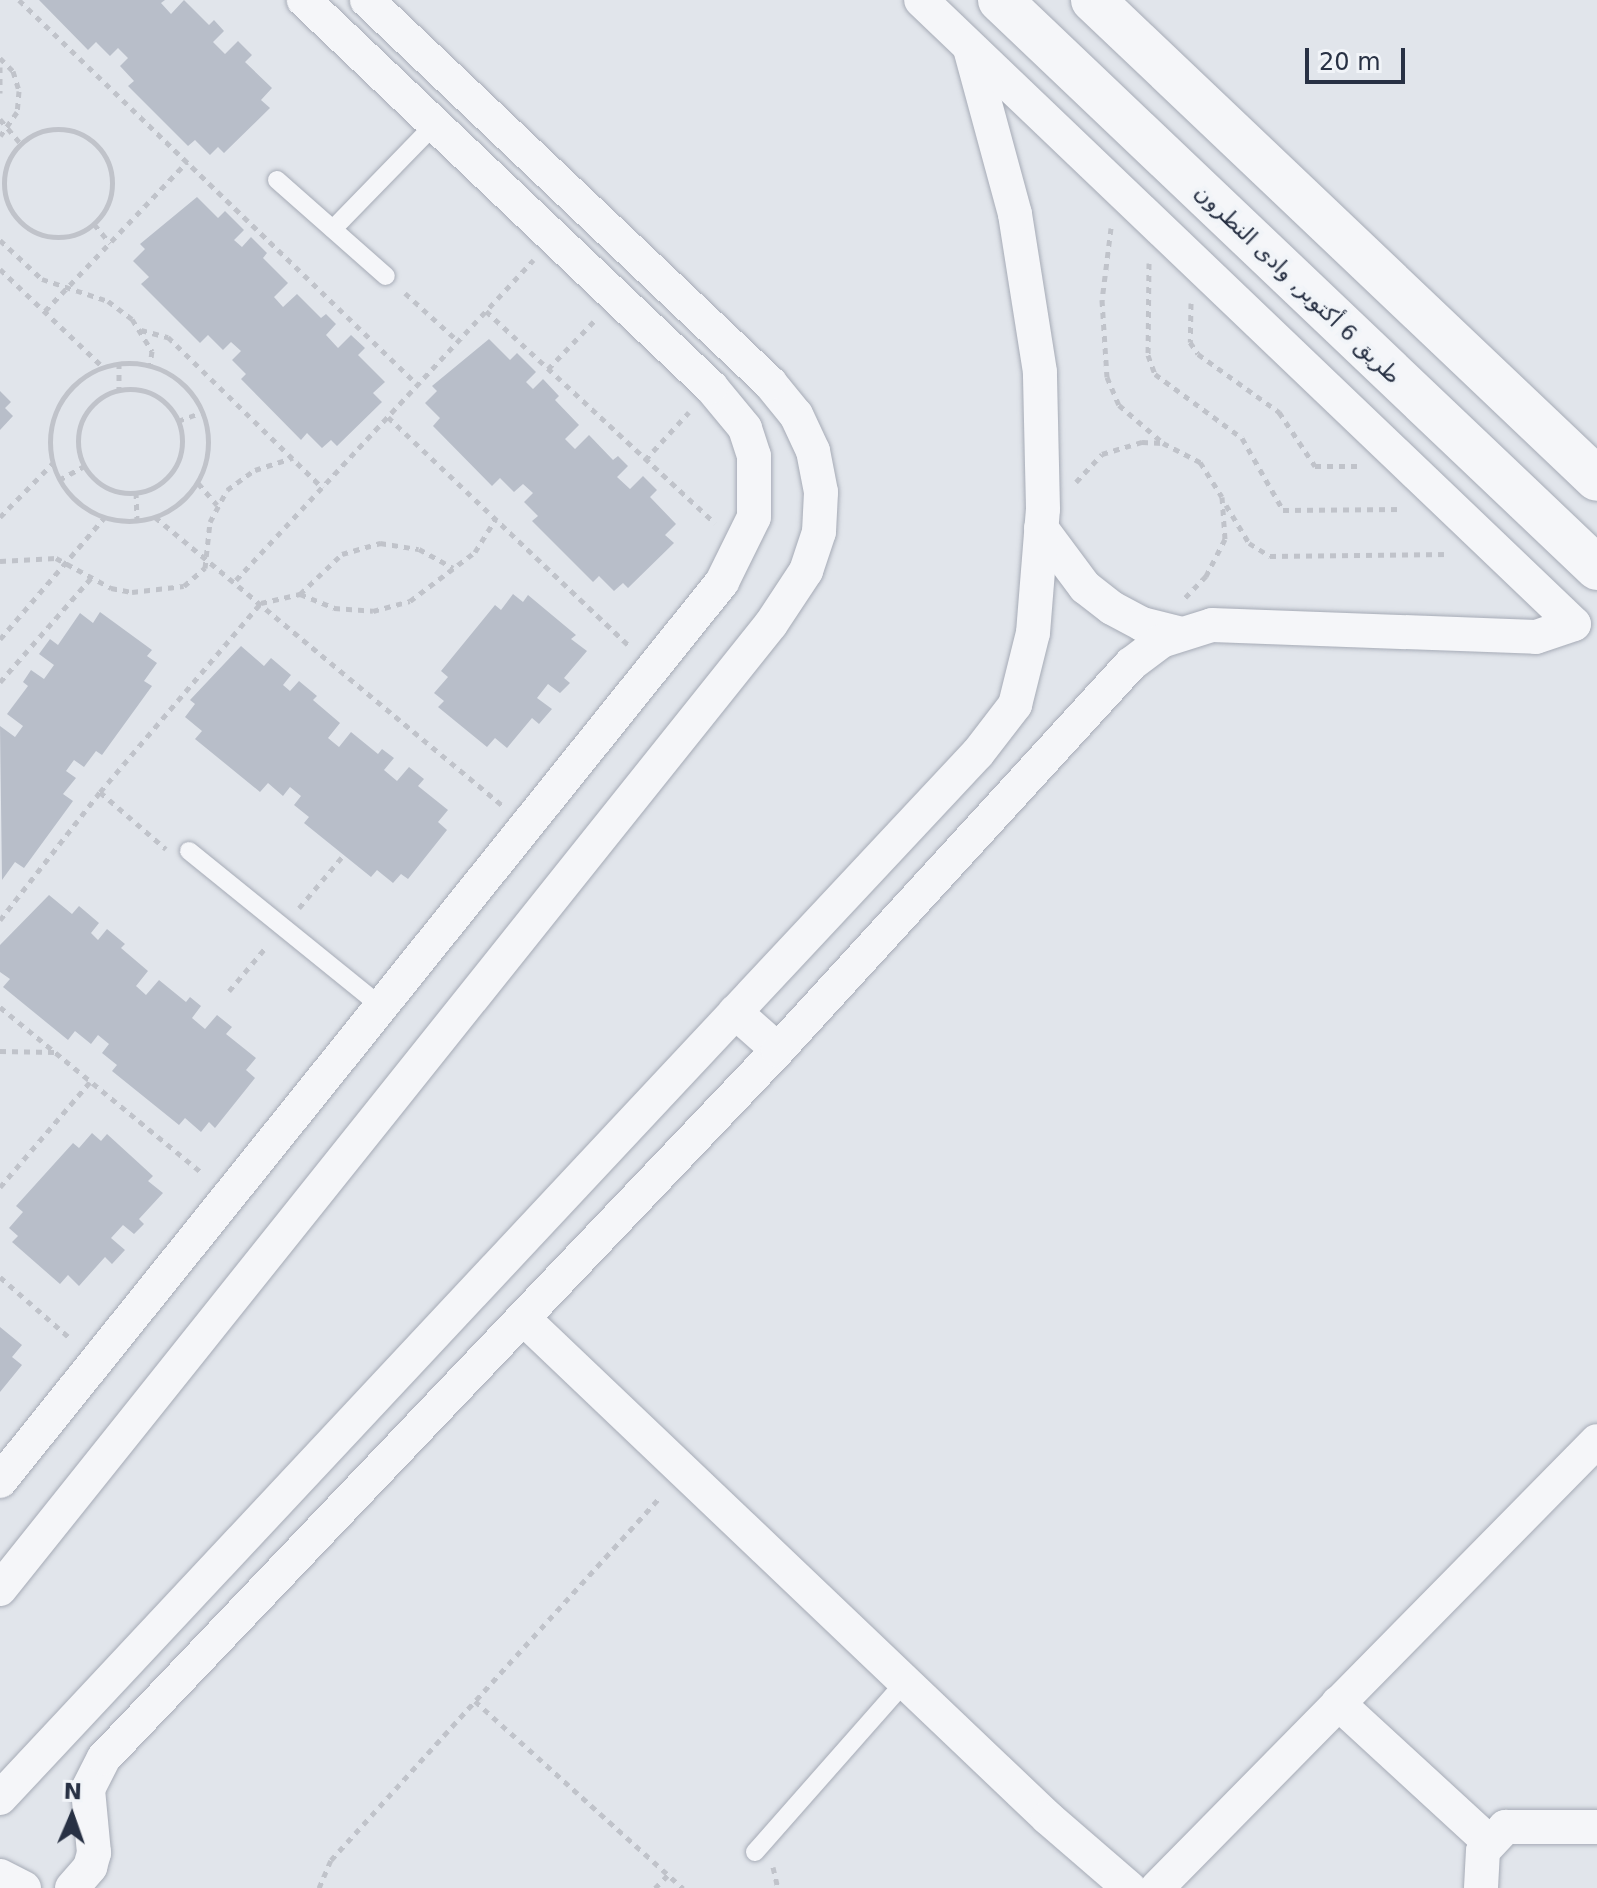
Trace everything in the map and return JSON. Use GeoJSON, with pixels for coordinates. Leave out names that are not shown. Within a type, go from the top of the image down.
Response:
{"type":"FeatureCollection","features":[{"type":"Feature","properties":{"kind":"street"},"geometry":{"type":"LineString","coordinates":[[0,1481],[226,1193],[722,582],[743,547],[754,517],[754,456],[745,428],[711,387],[556,236],[304,0]]}},
{"type":"Feature","properties":{"kind":"street"},"geometry":{"type":"LineString","coordinates":[[0,1589],[778,615],[806,571],[819,532],[821,492],[813,451],[796,415],[770,383],[367,0]]}},
{"type":"Feature","properties":{"kind":"street"},"geometry":{"type":"LineString","coordinates":[[91,1881],[94,1838],[87,1806],[94,1773],[778,1050],[1131,664],[1177,633],[1212,625],[1536,637],[1574,624],[1503,553],[1149,222],[921,0]]}},
{"type":"Feature","properties":{"kind":"street","name":"طريق 6 أكتوبر, وادى النطرون"},"geometry":{"type":"LineString","coordinates":[[1000,0],[1597,568]]}},
{"type":"Feature","properties":{"kind":"street"},"geometry":{"type":"LineString","coordinates":[[1093,0],[1597,479]]}},
{"type":"Feature","properties":{"kind":"street"},"geometry":{"type":"LineString","coordinates":[[0,1798],[978,753],[1015,705],[1024,683],[1042,518],[1040,372],[1031,292],[969,46]]}},
{"type":"Feature","properties":{"kind":"street"},"geometry":{"type":"LineString","coordinates":[[1042,518],[1085,587],[1112,608],[1142,624],[1177,633]]}},
{"type":"Feature","properties":{"kind":"street"},"geometry":{"type":"LineString","coordinates":[[978,753],[1002,767],[1016,790]]}},
{"type":"Feature","properties":{"kind":"street"},"geometry":{"type":"LineString","coordinates":[[907,829],[920,854],[945,867]]}},
{"type":"Feature","properties":{"kind":"street"},"geometry":{"type":"LineString","coordinates":[[784,960],[825,998]]}},
{"type":"Feature","properties":{"kind":"street"},"geometry":{"type":"LineString","coordinates":[[735,1012],[778,1050]]}},
{"type":"Feature","properties":{"kind":"street"},"geometry":{"type":"LineString","coordinates":[[524,1319],[905,1682],[1129,1888]]}},
{"type":"Feature","properties":{"kind":"street"},"geometry":{"type":"LineString","coordinates":[[1157,1888],[1597,1441]]}},
{"type":"Feature","properties":{"kind":"street"},"geometry":{"type":"LineString","coordinates":[[247,1536],[286,1568]]}},
{"type":"Feature","properties":{"kind":"street"},"geometry":{"type":"LineString","coordinates":[[1338,1703],[1488,1841]]}},
{"type":"Feature","properties":{"kind":"street"},"geometry":{"type":"LineString","coordinates":[[1481,1888],[1481,1863],[1488,1841],[1505,1827],[1597,1827]]}},
{"type":"Feature","properties":{"kind":"street"},"geometry":{"type":"LineString","coordinates":[[0,1876],[24,1888]]}},
{"type":"Feature","properties":{"kind":"lane"},"geometry":{"type":"LineString","coordinates":[[333,229],[436,123]]}},
{"type":"Feature","properties":{"kind":"lane"},"geometry":{"type":"LineString","coordinates":[[277,180],[386,276]]}},
{"type":"Feature","properties":{"kind":"lane"},"geometry":{"type":"LineString","coordinates":[[193,854],[379,1005]]}},
{"type":"Feature","properties":{"kind":"lane"},"geometry":{"type":"LineString","coordinates":[[755,1852],[905,1682]]}},
{"type":"Feature","properties":{"kind":"path"},"geometry":{"type":"LineString","coordinates":[[19,0],[418,385]]}},
{"type":"Feature","properties":{"kind":"path"},"geometry":{"type":"LineString","coordinates":[[0,58],[13,71],[19,91],[17,112],[0,136]]}},
{"type":"Feature","properties":{"kind":"path"},"geometry":{"type":"LineString","coordinates":[[0,67],[0,93]]}},
{"type":"Feature","properties":{"kind":"path"},"geometry":{"type":"LineString","coordinates":[[0,119],[20,143]]}},
{"type":"Feature","properties":{"kind":"path"},"geometry":{"type":"LineString","coordinates":[[64,129],[93,141],[110,167],[113,183],[104,212],[94,224],[63,237],[38,233],[17,219],[6,197],[4,172],[20,143],[33,134],[64,129]]}},
{"type":"Feature","properties":{"kind":"path"},"geometry":{"type":"LineString","coordinates":[[45,311],[187,162]]}},
{"type":"Feature","properties":{"kind":"path"},"geometry":{"type":"LineString","coordinates":[[1117,190],[1102,300],[1107,377],[1119,405],[1163,443],[1200,462],[1239,532],[1258,552],[1270,556],[1503,553]]}},
{"type":"Feature","properties":{"kind":"path"},"geometry":{"type":"LineString","coordinates":[[1149,222],[1150,366],[1163,384],[1242,438],[1283,510],[1453,506]]}},
{"type":"Feature","properties":{"kind":"path"},"geometry":{"type":"LineString","coordinates":[[94,224],[110,243]]}},
{"type":"Feature","properties":{"kind":"path"},"geometry":{"type":"LineString","coordinates":[[236,580],[556,236]]}},
{"type":"Feature","properties":{"kind":"path"},"geometry":{"type":"LineString","coordinates":[[0,240],[42,279],[108,301],[141,330],[152,351],[150,365]]}},
{"type":"Feature","properties":{"kind":"path"},"geometry":{"type":"LineString","coordinates":[[1192,262],[1193,348],[1279,412],[1315,466],[1408,464]]}},
{"type":"Feature","properties":{"kind":"path"},"geometry":{"type":"LineString","coordinates":[[0,269],[103,367]]}},
{"type":"Feature","properties":{"kind":"path"},"geometry":{"type":"LineString","coordinates":[[386,276],[458,341]]}},
{"type":"Feature","properties":{"kind":"path"},"geometry":{"type":"LineString","coordinates":[[548,369],[618,296]]}},
{"type":"Feature","properties":{"kind":"path"},"geometry":{"type":"LineString","coordinates":[[486,311],[743,547]]}},
{"type":"Feature","properties":{"kind":"path"},"geometry":{"type":"LineString","coordinates":[[141,330],[168,337],[323,488]]}},
{"type":"Feature","properties":{"kind":"path"},"geometry":{"type":"LineString","coordinates":[[119,363],[119,390]]}},
{"type":"Feature","properties":{"kind":"path"},"geometry":{"type":"LineString","coordinates":[[119,363],[150,365],[182,382],[204,412],[209,448],[198,483],[179,504],[155,517],[137,521],[104,518],[84,507],[59,480],[53,463],[49,444],[57,408],[79,379],[103,367],[119,363]]}},
{"type":"Feature","properties":{"kind":"path"},"geometry":{"type":"LineString","coordinates":[[645,460],[711,387]]}},
{"type":"Feature","properties":{"kind":"path"},"geometry":{"type":"LineString","coordinates":[[119,390],[154,395],[178,421],[182,445],[174,468],[158,485],[136,492],[111,489],[84,466],[78,443],[82,419],[97,400],[119,390]]}},
{"type":"Feature","properties":{"kind":"path"},"geometry":{"type":"LineString","coordinates":[[178,421],[204,412]]}},
{"type":"Feature","properties":{"kind":"path"},"geometry":{"type":"LineString","coordinates":[[388,417],[652,668]]}},
{"type":"Feature","properties":{"kind":"path"},"geometry":{"type":"LineString","coordinates":[[1042,518],[1065,501],[1086,468],[1102,454],[1121,445],[1163,443]]}},
{"type":"Feature","properties":{"kind":"path"},"geometry":{"type":"LineString","coordinates":[[0,561],[37,555],[71,562],[91,578],[121,590],[156,592],[193,583],[207,559],[210,522],[217,505],[240,479],[293,458]]}},
{"type":"Feature","properties":{"kind":"path"},"geometry":{"type":"LineString","coordinates":[[0,517],[53,463]]}},
{"type":"Feature","properties":{"kind":"path"},"geometry":{"type":"LineString","coordinates":[[59,480],[84,466]]}},
{"type":"Feature","properties":{"kind":"path"},"geometry":{"type":"LineString","coordinates":[[198,483],[217,505]]}},
{"type":"Feature","properties":{"kind":"path"},"geometry":{"type":"LineString","coordinates":[[136,492],[137,521]]}},
{"type":"Feature","properties":{"kind":"path"},"geometry":{"type":"LineString","coordinates":[[1212,625],[1186,616],[1183,607],[1189,589],[1217,559],[1225,539],[1222,497]]}},
{"type":"Feature","properties":{"kind":"path"},"geometry":{"type":"LineString","coordinates":[[155,517],[236,580],[525,824]]}},
{"type":"Feature","properties":{"kind":"path"},"geometry":{"type":"LineString","coordinates":[[0,639],[71,562],[104,518]]}},
{"type":"Feature","properties":{"kind":"path"},"geometry":{"type":"LineString","coordinates":[[300,594],[334,608],[373,611],[410,601],[475,552],[496,519]]}},
{"type":"Feature","properties":{"kind":"path"},"geometry":{"type":"LineString","coordinates":[[1,918],[100,792],[261,603],[300,594],[342,554],[380,543],[419,549],[453,568]]}},
{"type":"Feature","properties":{"kind":"path"},"geometry":{"type":"LineString","coordinates":[[0,682],[91,578]]}},
{"type":"Feature","properties":{"kind":"path"},"geometry":{"type":"LineString","coordinates":[[100,792],[174,856],[193,854]]}},
{"type":"Feature","properties":{"kind":"path"},"geometry":{"type":"LineString","coordinates":[[0,1007],[226,1193]]}},
{"type":"Feature","properties":{"kind":"path"},"geometry":{"type":"LineString","coordinates":[[0,1051],[56,1052]]}},
{"type":"Feature","properties":{"kind":"path"},"geometry":{"type":"LineString","coordinates":[[0,1187],[90,1082]]}},
{"type":"Feature","properties":{"kind":"path"},"geometry":{"type":"LineString","coordinates":[[0,1277],[94,1360]]}},
{"type":"Feature","properties":{"kind":"path"},"geometry":{"type":"LineString","coordinates":[[319,1888],[331,1860],[683,1471]]}},
{"type":"Feature","properties":{"kind":"path"},"geometry":{"type":"LineString","coordinates":[[475,1701],[683,1888]]}},
{"type":"Feature","properties":{"kind":"path"},"geometry":{"type":"LineString","coordinates":[[655,1888],[668,1875]]}},
{"type":"Feature","properties":{"kind":"building"},"geometry":{"type":"Polygon","coordinates":[[[39,0],[165,0],[161,3],[171,14],[184,0],[209,25],[214,20],[224,31],[213,42],[225,54],[238,41],[252,55],[245,62],[272,88],[261,100],[270,108],[224,153],[218,147],[210,155],[195,140],[188,146],[128,86],[134,81],[120,66],[128,58],[118,48],[110,56],[96,42],[88,50],[39,0]]]}},
{"type":"Feature","properties":{"kind":"building"},"geometry":{"type":"Polygon","coordinates":[[[197,197],[218,218],[225,211],[244,230],[234,240],[242,247],[251,237],[267,253],[263,258],[288,283],[274,297],[283,307],[297,294],[321,318],[326,314],[336,324],[326,335],[338,348],[351,335],[365,348],[358,355],[385,382],[373,393],[382,402],[337,446],[331,440],[322,448],[307,433],[301,440],[241,379],[246,374],[232,360],[241,351],[231,342],[223,350],[208,335],[200,343],[141,284],[149,277],[133,261],[145,249],[140,244],[197,197]]]}},
{"type":"Feature","properties":{"kind":"building"},"geometry":{"type":"Polygon","coordinates":[[[489,339],[510,360],[517,353],[536,372],[526,382],[533,389],[543,379],[559,396],[555,400],[579,425],[565,439],[575,449],[589,435],[613,460],[618,456],[628,466],[617,477],[630,489],[643,476],[657,490],[650,497],[676,524],[665,535],[674,543],[628,588],[623,583],[614,591],[599,576],[593,582],[532,521],[538,516],[524,502],[533,493],[523,484],[514,492],[500,478],[492,486],[433,426],[440,418],[425,403],[437,391],[432,386],[489,339]]]}},
{"type":"Feature","properties":{"kind":"building"},"geometry":{"type":"Polygon","coordinates":[[[0,391],[11,402],[5,408],[13,416],[0,430],[0,391]]]}},
{"type":"Feature","properties":{"kind":"building"},"geometry":{"type":"Polygon","coordinates":[[[513,594],[523,602],[528,595],[576,635],[571,639],[587,651],[564,678],[570,683],[560,693],[548,684],[537,698],[552,709],[539,724],[532,718],[507,748],[495,738],[487,747],[438,707],[444,701],[434,693],[448,677],[441,671],[495,605],[501,610],[513,594]]]}},
{"type":"Feature","properties":{"kind":"building"},"geometry":{"type":"Polygon","coordinates":[[[100,612],[152,650],[147,656],[157,663],[144,681],[152,686],[102,755],[96,751],[84,767],[74,760],[66,771],[76,778],[63,794],[73,801],[24,868],[15,862],[2,880],[0,726],[15,737],[23,726],[7,714],[28,686],[23,682],[31,670],[44,679],[54,665],[39,654],[50,639],[58,645],[80,613],[93,623],[100,612]]]}},
{"type":"Feature","properties":{"kind":"building"},"geometry":{"type":"Polygon","coordinates":[[[241,646],[264,666],[271,658],[291,675],[283,685],[290,691],[299,681],[317,696],[313,700],[340,723],[328,738],[339,747],[351,732],[378,754],[382,749],[394,758],[384,770],[397,781],[409,767],[424,779],[418,786],[448,810],[438,822],[447,830],[408,879],[401,874],[393,883],[377,870],[371,877],[304,823],[309,817],[294,805],[301,796],[290,787],[283,796],[268,783],[260,792],[195,739],[202,731],[185,717],[195,704],[190,700],[241,646]]]}},
{"type":"Feature","properties":{"kind":"building"},"geometry":{"type":"Polygon","coordinates":[[[49,895],[72,914],[79,906],[99,923],[91,933],[98,940],[107,929],[125,944],[121,948],[148,971],[136,986],[146,995],[159,980],[186,1002],[190,997],[201,1006],[192,1018],[205,1029],[217,1015],[232,1027],[226,1034],[256,1058],[246,1070],[255,1078],[215,1128],[209,1122],[201,1132],[185,1118],[179,1125],[112,1071],[117,1065],[102,1053],[109,1044],[98,1035],[91,1044],[75,1031],[68,1040],[3,987],[10,979],[0,972],[0,945],[49,895]]]}},
{"type":"Feature","properties":{"kind":"building"},"geometry":{"type":"Polygon","coordinates":[[[92,1133],[101,1141],[107,1134],[153,1176],[148,1181],[163,1193],[139,1219],[144,1224],[134,1234],[123,1225],[111,1238],[125,1250],[112,1264],[105,1257],[79,1286],[68,1275],[60,1284],[12,1242],[18,1236],[9,1228],[23,1212],[16,1206],[73,1143],[79,1148],[92,1133]]]}},
{"type":"Feature","properties":{"kind":"building"},"geometry":{"type":"Polygon","coordinates":[[[0,1327],[22,1345],[12,1357],[22,1365],[0,1392],[0,1327]]]}}]}
